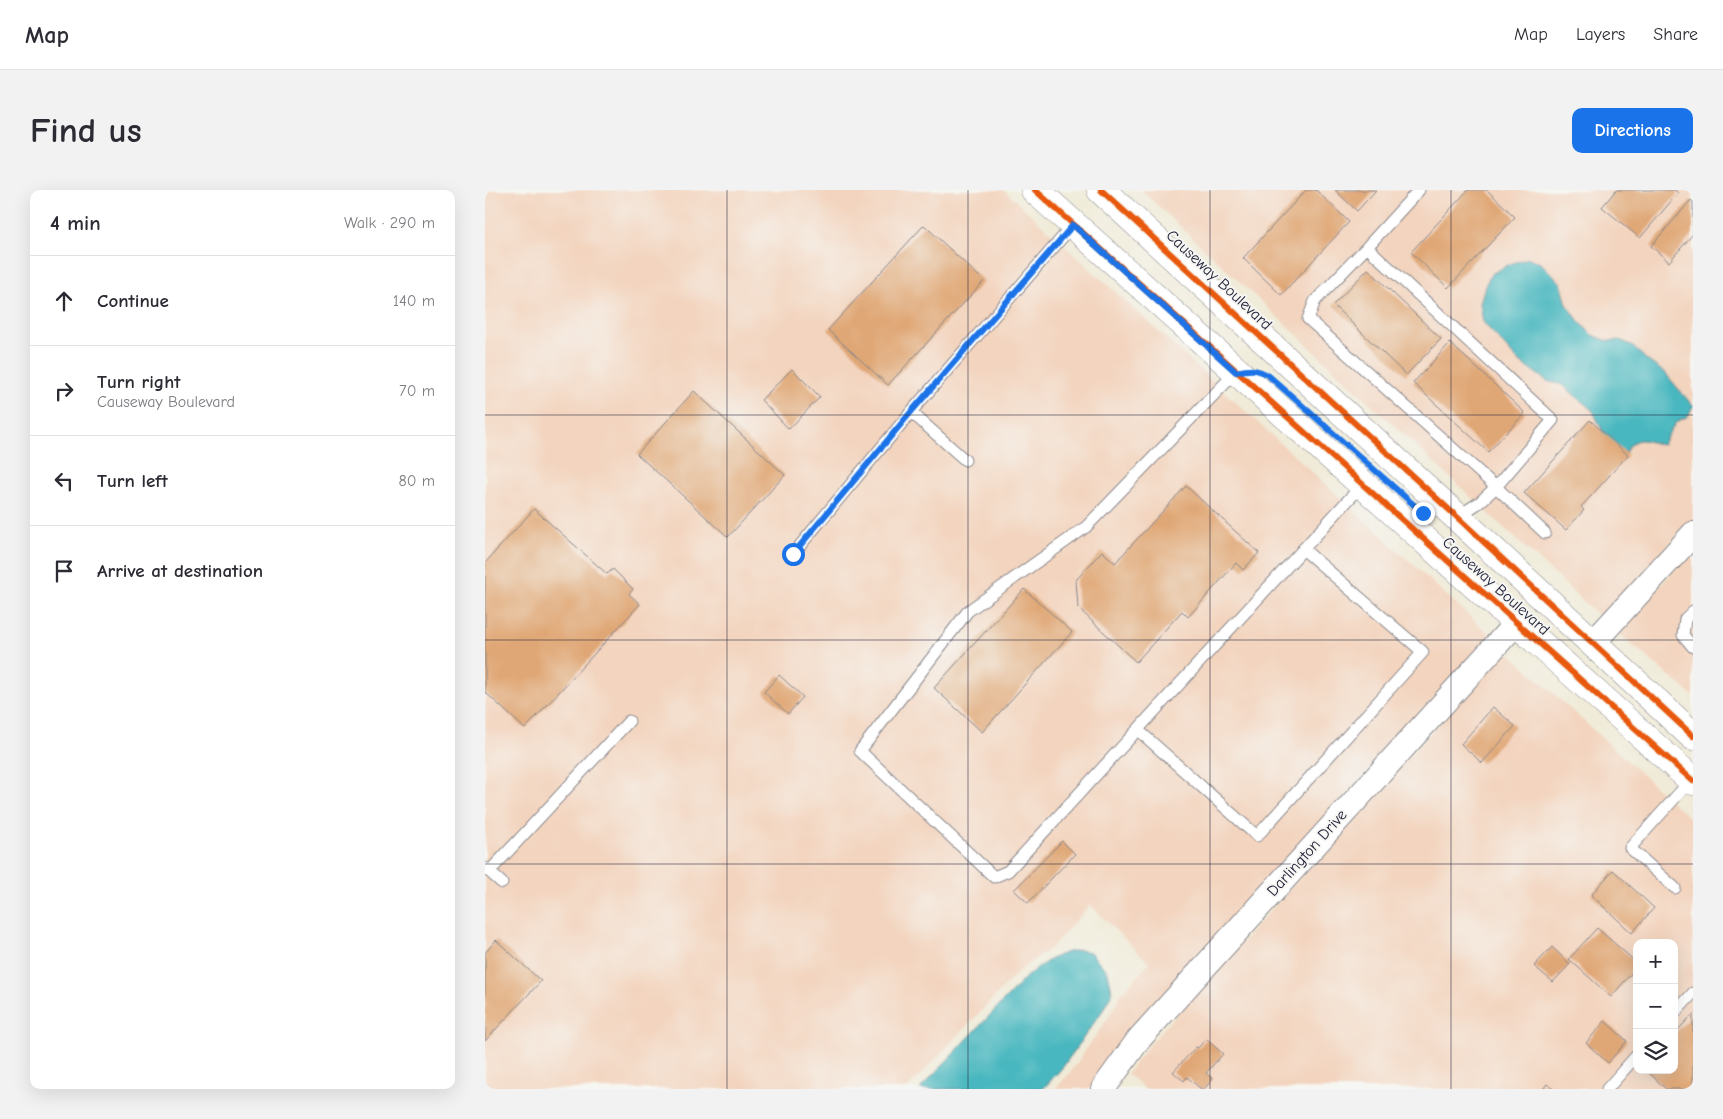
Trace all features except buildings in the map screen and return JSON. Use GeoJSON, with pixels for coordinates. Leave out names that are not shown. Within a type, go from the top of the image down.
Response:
{"type":"FeatureCollection","features":[{"type":"Feature","properties":{"kind":"main road","name":"Causeway Boulevard"},"geometry":{"type":"LineString","coordinates":[[1035,190],[1692,780]]}},
{"type":"Feature","properties":{"kind":"main road","name":"Causeway Boulevard"},"geometry":{"type":"LineString","coordinates":[[1101,190],[1693,736]]}},
{"type":"Feature","properties":{"kind":"main road"},"geometry":{"type":"LineString","coordinates":[[1236,372],[1252,368],[1261,370],[1269,376],[1415,507],[1432,520],[1442,522],[1457,517]]}},
{"type":"Feature","properties":{"kind":"main road"},"geometry":{"type":"LineString","coordinates":[[1517,622],[1535,623],[1559,640],[1678,742],[1693,752]]}},
{"type":"Feature","properties":{"kind":"street"},"geometry":{"type":"LineString","coordinates":[[1592,644],[1693,534]]}},
{"type":"Feature","properties":{"kind":"street","name":"Darlington Drive"},"geometry":{"type":"LineString","coordinates":[[1103,1089],[1139,1039],[1517,622]]}},
{"type":"Feature","properties":{"kind":"lane"},"geometry":{"type":"LineString","coordinates":[[1419,190],[1315,301],[1308,319],[1545,533]]}},
{"type":"Feature","properties":{"kind":"lane"},"geometry":{"type":"LineString","coordinates":[[793,554],[911,412],[1073,225]]}},
{"type":"Feature","properties":{"kind":"lane"},"geometry":{"type":"LineString","coordinates":[[1367,247],[1553,420],[1496,487],[1480,502],[1457,517]]}},
{"type":"Feature","properties":{"kind":"lane"},"geometry":{"type":"LineString","coordinates":[[1236,372],[1086,527],[968,611],[860,751],[994,877],[1008,871],[1362,485]]}},
{"type":"Feature","properties":{"kind":"lane"},"geometry":{"type":"LineString","coordinates":[[911,412],[965,460]]}},
{"type":"Feature","properties":{"kind":"lane"},"geometry":{"type":"LineString","coordinates":[[1137,730],[1257,836],[1423,652],[1303,549]]}},
{"type":"Feature","properties":{"kind":"lane"},"geometry":{"type":"LineString","coordinates":[[1693,611],[1685,619],[1683,635],[1693,647]]}},
{"type":"Feature","properties":{"kind":"lane"},"geometry":{"type":"LineString","coordinates":[[502,883],[487,870],[629,721]]}},
{"type":"Feature","properties":{"kind":"lane"},"geometry":{"type":"LineString","coordinates":[[1675,888],[1630,848],[1692,780]]}},
{"type":"Feature","properties":{"kind":"lane"},"geometry":{"type":"LineString","coordinates":[[1678,1010],[1693,993]]}},
{"type":"Feature","properties":{"kind":"lane"},"geometry":{"type":"LineString","coordinates":[[1607,1089],[1633,1060]]}},
{"type":"Feature","properties":{"kind":"shaded area"},"geometry":{"type":"Polygon","coordinates":[[[485,190],[1004,190],[1490,635],[1131,1032],[1091,1089],[1055,1089],[1069,1074],[1110,1015],[1121,994],[1149,963],[1090,905],[1051,948],[1022,968],[907,1089],[485,1089],[485,190]]]}},
{"type":"Feature","properties":{"kind":"shaded area"},"geometry":{"type":"Polygon","coordinates":[[[1141,190],[1693,190],[1693,406],[1693,518],[1601,618],[1141,190]],[[1529,258],[1489,330],[1517,360],[1547,381],[1563,385],[1574,394],[1593,411],[1602,430],[1611,442],[1625,453],[1630,443],[1642,439],[1662,445],[1676,422],[1688,416],[1693,406],[1665,373],[1648,361],[1631,345],[1620,340],[1608,341],[1592,335],[1567,304],[1561,283],[1542,264],[1529,258]]]}},
{"type":"Feature","properties":{"kind":"shaded area"},"geometry":{"type":"Polygon","coordinates":[[[1693,550],[1693,696],[1617,632],[1693,550]]]}},
{"type":"Feature","properties":{"kind":"shaded area"},"geometry":{"type":"Polygon","coordinates":[[[1506,650],[1693,821],[1693,1089],[1145,1089],[1127,1074],[1148,1046],[1506,650]]]}},
{"type":"Feature","properties":{"kind":"water"},"geometry":{"type":"Polygon","coordinates":[[[1529,258],[1542,264],[1561,283],[1567,304],[1592,335],[1608,341],[1620,340],[1631,345],[1648,361],[1665,373],[1693,406],[1688,416],[1676,422],[1662,445],[1641,440],[1633,443],[1625,453],[1611,442],[1602,430],[1593,411],[1563,385],[1547,381],[1517,360],[1483,322],[1480,303],[1491,274],[1510,264],[1529,258]]]}},
{"type":"Feature","properties":{"kind":"water"},"geometry":{"type":"Polygon","coordinates":[[[1079,950],[1090,952],[1108,972],[1112,992],[1103,1010],[1062,1068],[1043,1089],[920,1089],[1028,975],[1058,956],[1079,950]]]}},
{"type":"Feature","properties":{"kind":"cycle path"},"geometry":{"type":"LineString","coordinates":[[1035,190],[1693,781]]}},
{"type":"Feature","properties":{"kind":"cycle path"},"geometry":{"type":"LineString","coordinates":[[1101,190],[1693,736]]}},
{"type":"Feature","properties":{"kind":"route"},"geometry":{"type":"LineString","coordinates":[[793,554],[911,412],[1073,225],[1236,372],[1252,368],[1261,370],[1269,376],[1423,513]]}}]}
